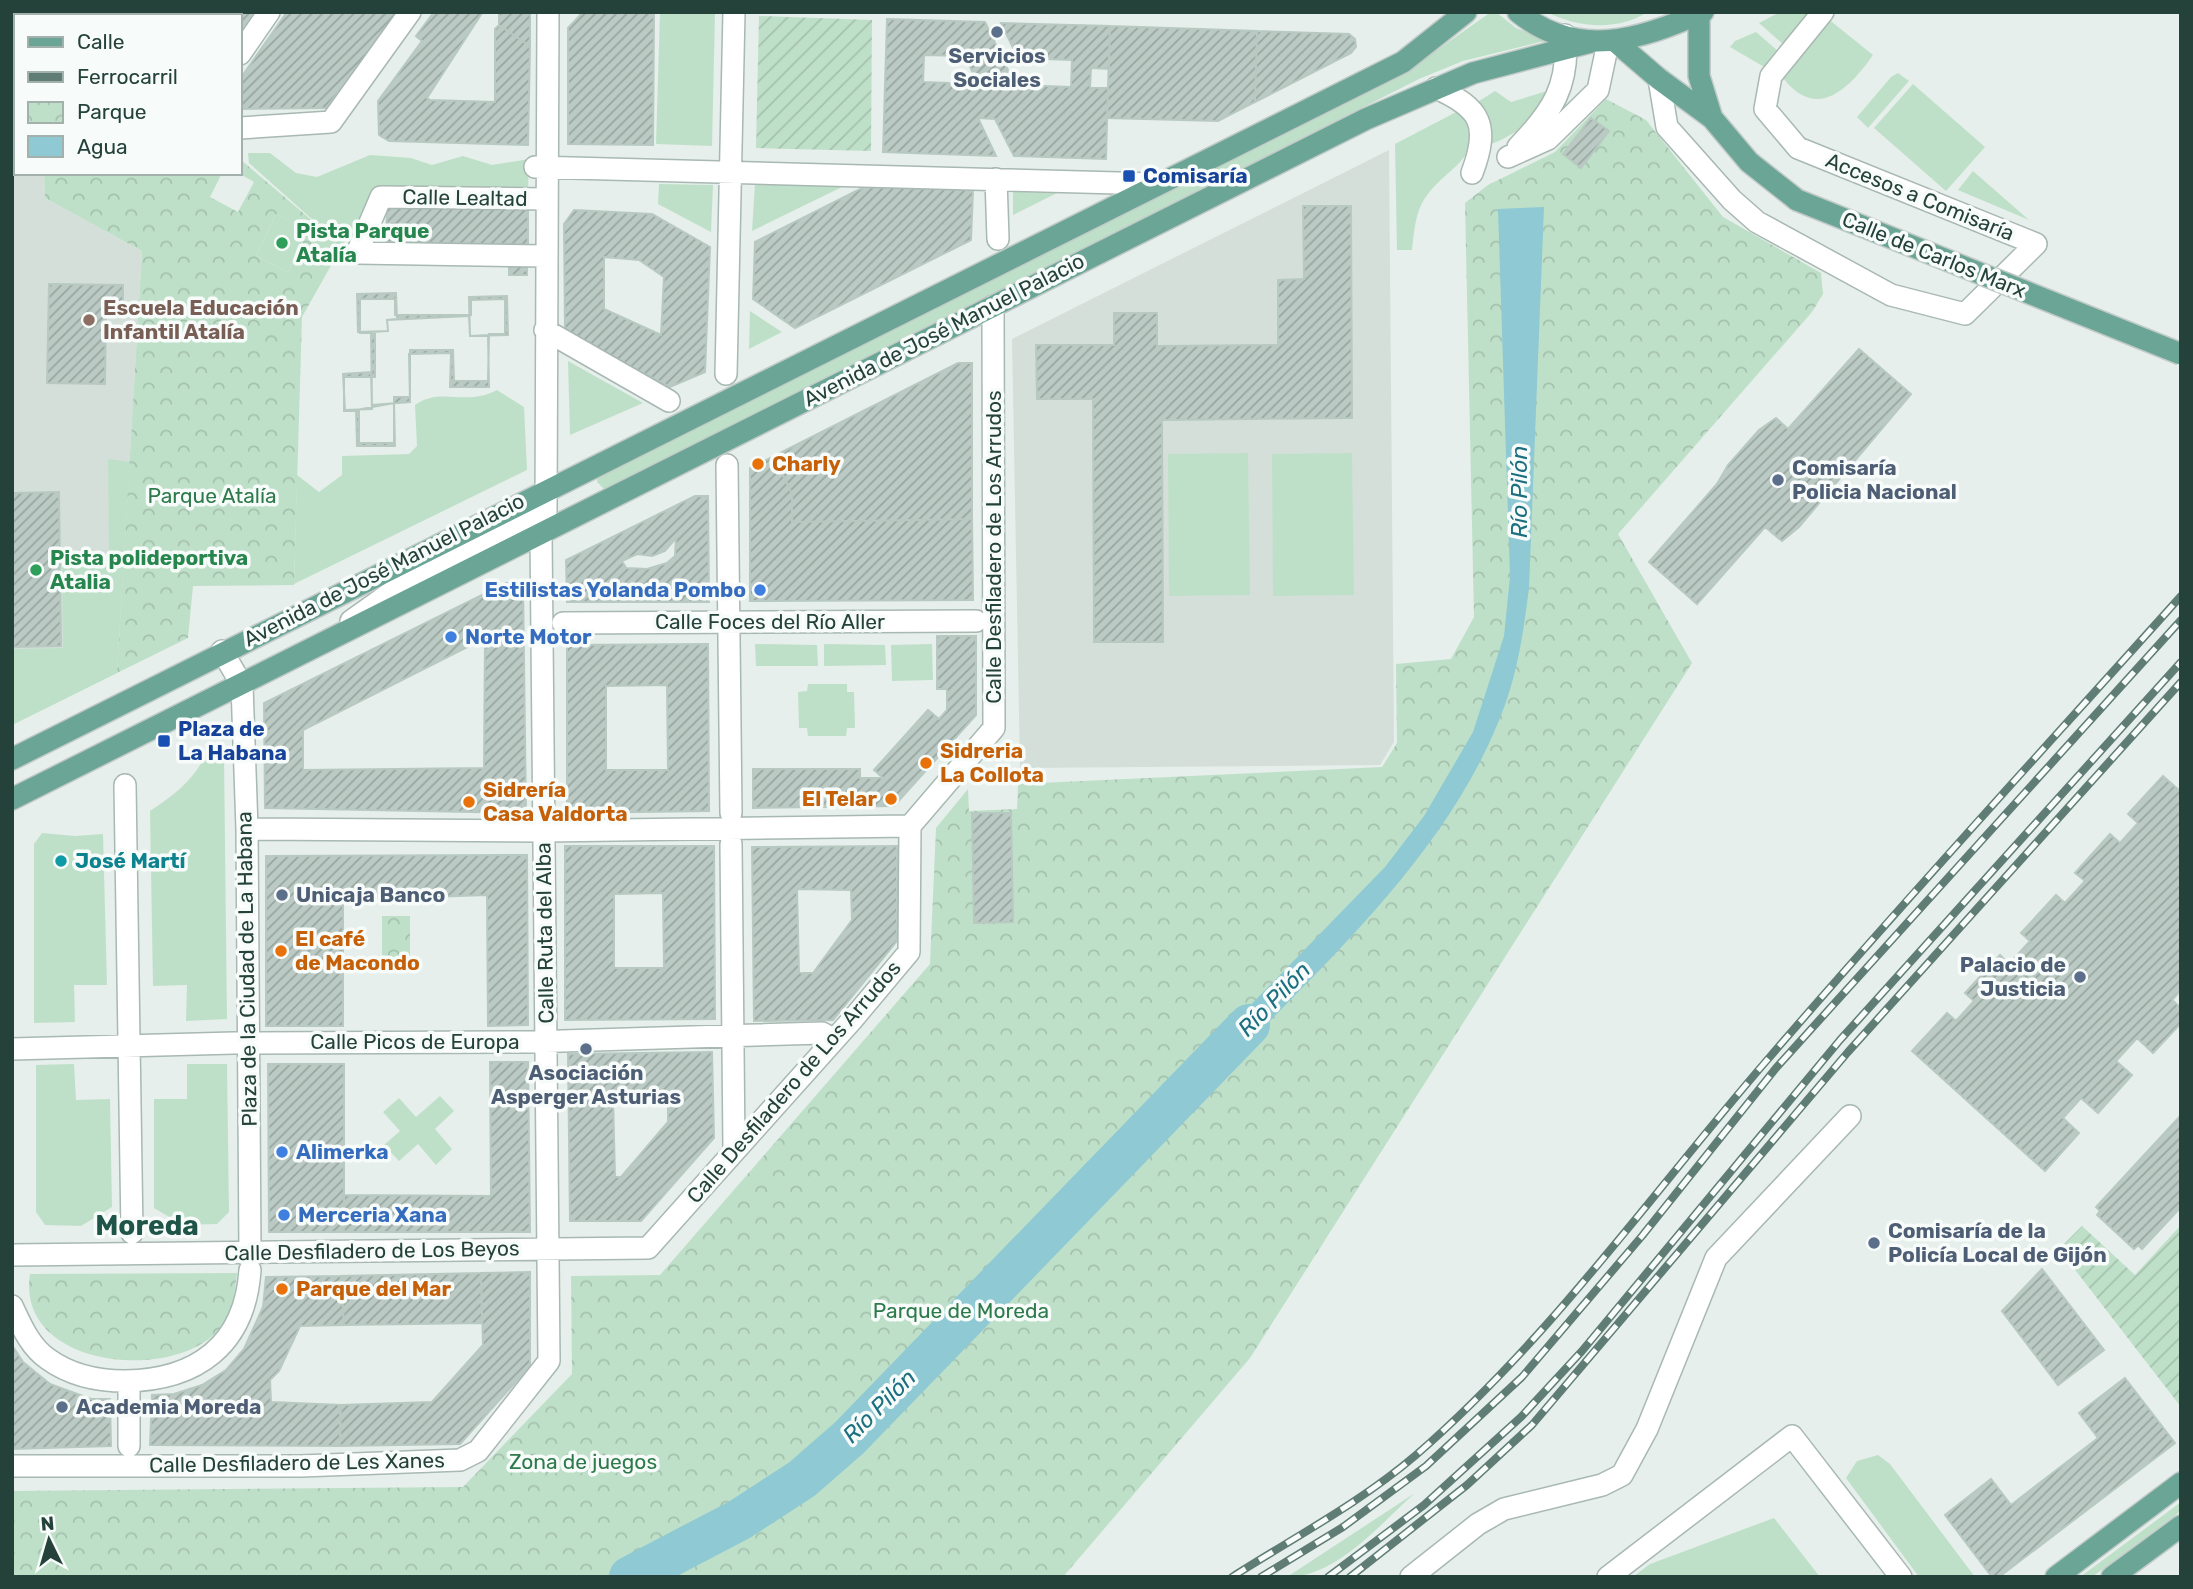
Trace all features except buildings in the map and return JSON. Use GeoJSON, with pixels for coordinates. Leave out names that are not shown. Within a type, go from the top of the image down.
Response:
{"type":"FeatureCollection","features":[{"type":"Feature","properties":{"kind":"main road","name":"Avenida de José Manuel Palacio"},"geometry":{"type":"LineString","coordinates":[[13,761],[546,489],[1403,62],[1466,12]]}},
{"type":"Feature","properties":{"kind":"main road"},"geometry":{"type":"LineString","coordinates":[[1518,12],[1538,28],[1566,43]]}},
{"type":"Feature","properties":{"kind":"main road","name":"Avenida de José Manuel Palacio"},"geometry":{"type":"LineString","coordinates":[[12,799],[1366,119],[1473,73],[1566,43],[1605,42],[1660,31],[1701,13]]}},
{"type":"Feature","properties":{"kind":"main road","name":"Calle de Carlos Marx"},"geometry":{"type":"LineString","coordinates":[[1701,13],[1699,76],[1712,118]]}},
{"type":"Feature","properties":{"kind":"main road","name":"Calle de Carlos Marx"},"geometry":{"type":"LineString","coordinates":[[1605,42],[1712,118],[1749,162],[1797,201],[2181,354]]}},
{"type":"Feature","properties":{"kind":"main road"},"geometry":{"type":"LineString","coordinates":[[2056,1577],[2181,1483]]}},
{"type":"Feature","properties":{"kind":"main road"},"geometry":{"type":"LineString","coordinates":[[2112,1577],[2181,1526]]}},
{"type":"Feature","properties":{"kind":"street"},"geometry":{"type":"LineString","coordinates":[[242,51],[269,12]]}},
{"type":"Feature","properties":{"kind":"street"},"geometry":{"type":"LineString","coordinates":[[242,128],[331,122],[410,12]]}},
{"type":"Feature","properties":{"kind":"street","name":"Calle Lealtad"},"geometry":{"type":"LineString","coordinates":[[546,489],[546,199],[540,168],[548,12]]}},
{"type":"Feature","properties":{"kind":"street"},"geometry":{"type":"LineString","coordinates":[[726,374],[734,12]]}},
{"type":"Feature","properties":{"kind":"street","name":"Accesos a Comisaría"},"geometry":{"type":"LineString","coordinates":[[1659,79],[1667,127],[1732,200],[1757,222],[1891,295],[1965,314],[2036,244],[1797,148],[1765,109],[1771,76],[1824,12]]}},
{"type":"Feature","properties":{"kind":"street"},"geometry":{"type":"LineString","coordinates":[[1566,43],[1564,83],[1543,121],[1508,157],[1548,139],[1598,90],[1605,42]]}},
{"type":"Feature","properties":{"kind":"street"},"geometry":{"type":"LineString","coordinates":[[1436,88],[1465,101],[1478,117],[1480,152],[1472,173]]}},
{"type":"Feature","properties":{"kind":"street"},"geometry":{"type":"LineString","coordinates":[[540,168],[1155,184]]}},
{"type":"Feature","properties":{"kind":"street"},"geometry":{"type":"LineString","coordinates":[[996,179],[998,239]]}},
{"type":"Feature","properties":{"kind":"street","name":"Calle Lealtad"},"geometry":{"type":"LineString","coordinates":[[546,199],[381,197],[357,253],[546,256]]}},
{"type":"Feature","properties":{"kind":"street","name":"Calle Desfiladero de Los Arrudos"},"geometry":{"type":"LineString","coordinates":[[648,1248],[909,952],[911,826],[994,728],[993,306]]}},
{"type":"Feature","properties":{"kind":"street"},"geometry":{"type":"LineString","coordinates":[[545,330],[669,401]]}},
{"type":"Feature","properties":{"kind":"street"},"geometry":{"type":"LineString","coordinates":[[727,465],[731,813]]}},
{"type":"Feature","properties":{"kind":"street","name":"Avenida de José Manuel Palacio"},"geometry":{"type":"LineString","coordinates":[[310,651],[403,584],[546,511],[546,489]]}},
{"type":"Feature","properties":{"kind":"street","name":"Calle Ruta del Alba"},"geometry":{"type":"LineString","coordinates":[[541,534],[549,1248]]}},
{"type":"Feature","properties":{"kind":"street","name":"Calle Foces del Río Aller"},"geometry":{"type":"LineString","coordinates":[[563,623],[976,621]]}},
{"type":"Feature","properties":{"kind":"street","name":"Avenida de José Manuel Palacio"},"geometry":{"type":"LineString","coordinates":[[222,652],[242,685]]}},
{"type":"Feature","properties":{"kind":"street","name":"Plaza de la Ciudad de La Habana"},"geometry":{"type":"LineString","coordinates":[[12,1306],[24,1332],[47,1359],[78,1375],[108,1381],[152,1381],[196,1368],[225,1343],[247,1304],[250,1261],[247,829],[242,685]]}},
{"type":"Feature","properties":{"kind":"street"},"geometry":{"type":"LineString","coordinates":[[125,785],[132,1233]]}},
{"type":"Feature","properties":{"kind":"street"},"geometry":{"type":"LineString","coordinates":[[247,829],[544,831],[911,826]]}},
{"type":"Feature","properties":{"kind":"street"},"geometry":{"type":"LineString","coordinates":[[731,844],[734,1150]]}},
{"type":"Feature","properties":{"kind":"street","name":"Calle Picos de Europa"},"geometry":{"type":"LineString","coordinates":[[12,1049],[248,1043],[546,1042],[822,1033],[833,1039]]}},
{"type":"Feature","properties":{"kind":"street"},"geometry":{"type":"LineString","coordinates":[[1417,1571],[1478,1524],[1504,1510],[1602,1485],[1622,1475],[1647,1429],[1716,1258],[1850,1116]]}},
{"type":"Feature","properties":{"kind":"street","name":"Calle Desfiladero de Los Beyos"},"geometry":{"type":"LineString","coordinates":[[12,1255],[250,1261],[549,1248],[648,1248]]}},
{"type":"Feature","properties":{"kind":"street","name":"Calle Desfiladero de Les Xanes"},"geometry":{"type":"LineString","coordinates":[[12,1466],[301,1466],[460,1460],[478,1451],[549,1361],[549,1248]]}},
{"type":"Feature","properties":{"kind":"street"},"geometry":{"type":"LineString","coordinates":[[129,1381],[130,1446]]}},
{"type":"Feature","properties":{"kind":"street"},"geometry":{"type":"LineString","coordinates":[[1608,1577],[1792,1436],[1901,1577]]}},
{"type":"Feature","properties":{"kind":"shaded area"},"geometry":{"type":"Polygon","coordinates":[[[1389,150],[1394,742],[1380,765],[1020,768],[1012,339],[1389,150]]]}},
{"type":"Feature","properties":{"kind":"shaded area"},"geometry":{"type":"Polygon","coordinates":[[[12,156],[14,175],[44,175],[45,198],[142,251],[117,673],[12,725],[12,156]]]}},
{"type":"Feature","properties":{"kind":"green space"},"geometry":{"type":"Polygon","coordinates":[[[660,12],[715,13],[712,146],[656,144],[660,12]]]}},
{"type":"Feature","properties":{"kind":"green space"},"geometry":{"type":"Polygon","coordinates":[[[1491,12],[1496,12],[1516,28],[1548,40],[1463,61],[1419,79],[630,479],[605,490],[597,482],[599,474],[1420,62],[1491,12]]]}},
{"type":"Feature","properties":{"kind":"green space"},"geometry":{"type":"Polygon","coordinates":[[[1547,12],[1647,12],[1624,22],[1598,25],[1571,21],[1547,12]]]}},
{"type":"Feature","properties":{"kind":"green space"},"geometry":{"type":"Polygon","coordinates":[[[1780,12],[1810,12],[1784,45],[1759,23],[1780,12]]]}},
{"type":"Feature","properties":{"kind":"green space"},"geometry":{"type":"Polygon","coordinates":[[[759,16],[872,20],[871,151],[756,148],[759,16]]]}},
{"type":"Feature","properties":{"kind":"green space"},"geometry":{"type":"Polygon","coordinates":[[[1827,18],[1873,55],[1843,88],[1820,99],[1808,98],[1783,78],[1827,18]]]}},
{"type":"Feature","properties":{"kind":"green space"},"geometry":{"type":"Polygon","coordinates":[[[1756,32],[1779,52],[1766,68],[1730,47],[1735,41],[1756,32]]]}},
{"type":"Feature","properties":{"kind":"green space"},"geometry":{"type":"Polygon","coordinates":[[[1898,73],[1909,81],[1868,128],[1857,117],[1891,77],[1898,73]]]}},
{"type":"Feature","properties":{"kind":"green space"},"geometry":{"type":"Polygon","coordinates":[[[1913,84],[1985,147],[1946,191],[1874,128],[1913,84]]]}},
{"type":"Feature","properties":{"kind":"green space"},"geometry":{"type":"Polygon","coordinates":[[[1495,91],[1511,102],[1547,91],[1543,102],[1524,126],[1487,146],[1476,103],[1495,91]]]}},
{"type":"Feature","properties":{"kind":"green space","name":"Parque de Moreda"},"geometry":{"type":"Polygon","coordinates":[[[1606,99],[1646,120],[1723,217],[1821,273],[1823,294],[1812,312],[1618,534],[1692,663],[1250,1358],[1063,1577],[12,1577],[12,1491],[463,1487],[572,1374],[571,1276],[660,1275],[930,964],[936,828],[968,789],[969,811],[1017,809],[1018,784],[1382,767],[1397,743],[1396,664],[1451,659],[1474,617],[1465,203],[1488,185],[1555,152],[1606,99]]]}},
{"type":"Feature","properties":{"kind":"green space"},"geometry":{"type":"Polygon","coordinates":[[[1462,109],[1471,139],[1468,150],[1463,159],[1425,198],[1419,210],[1412,250],[1397,250],[1395,144],[1462,109]]]}},
{"type":"Feature","properties":{"kind":"green space"},"geometry":{"type":"Polygon","coordinates":[[[248,153],[270,153],[296,173],[317,177],[370,155],[411,158],[432,165],[463,156],[492,165],[529,159],[528,190],[380,186],[342,246],[249,163],[248,153]]]}},
{"type":"Feature","properties":{"kind":"green space","name":"Parque Atalía"},"geometry":{"type":"Polygon","coordinates":[[[242,161],[342,246],[302,317],[294,585],[193,586],[188,638],[117,673],[142,251],[45,198],[44,175],[221,175],[210,197],[238,212],[254,182],[242,175],[242,161]],[[276,214],[256,256],[288,272],[309,230],[276,214]]]}},
{"type":"Feature","properties":{"kind":"green space"},"geometry":{"type":"Polygon","coordinates":[[[1973,171],[2029,220],[1958,190],[1973,171]]]}},
{"type":"Feature","properties":{"kind":"green space"},"geometry":{"type":"Polygon","coordinates":[[[659,184],[713,185],[711,232],[658,204],[659,184]]]}},
{"type":"Feature","properties":{"kind":"green space"},"geometry":{"type":"Polygon","coordinates":[[[755,184],[844,186],[752,231],[755,184]]]}},
{"type":"Feature","properties":{"kind":"green space"},"geometry":{"type":"Polygon","coordinates":[[[1013,192],[1057,193],[1013,215],[1013,192]]]}},
{"type":"Feature","properties":{"kind":"green space","name":"Pista Parque Atalía"},"geometry":{"type":"Polygon","coordinates":[[[276,214],[309,229],[288,272],[256,256],[276,214]]]}},
{"type":"Feature","properties":{"kind":"green space"},"geometry":{"type":"Polygon","coordinates":[[[750,311],[782,332],[749,349],[750,311]]]}},
{"type":"Feature","properties":{"kind":"green space"},"geometry":{"type":"Polygon","coordinates":[[[568,361],[643,403],[570,435],[568,361]]]}},
{"type":"Feature","properties":{"kind":"green space"},"geometry":{"type":"Polygon","coordinates":[[[497,390],[524,407],[527,470],[294,584],[297,475],[319,492],[342,475],[342,456],[409,454],[417,446],[415,405],[434,397],[475,397],[497,390]]]}},
{"type":"Feature","properties":{"kind":"green space"},"geometry":{"type":"Polygon","coordinates":[[[1248,453],[1250,595],[1169,596],[1168,454],[1248,453]]]}},
{"type":"Feature","properties":{"kind":"green space"},"geometry":{"type":"Polygon","coordinates":[[[1352,453],[1354,595],[1273,596],[1272,454],[1352,453]]]}},
{"type":"Feature","properties":{"kind":"green space"},"geometry":{"type":"Polygon","coordinates":[[[108,459],[130,462],[117,673],[12,725],[12,649],[63,648],[62,558],[109,557],[108,459]]]}},
{"type":"Feature","properties":{"kind":"green space"},"geometry":{"type":"Polygon","coordinates":[[[755,644],[817,645],[818,666],[756,666],[755,644]]]}},
{"type":"Feature","properties":{"kind":"green space"},"geometry":{"type":"Polygon","coordinates":[[[824,644],[885,645],[886,665],[824,666],[824,644]]]}},
{"type":"Feature","properties":{"kind":"green space"},"geometry":{"type":"Polygon","coordinates":[[[932,644],[933,680],[892,681],[891,645],[932,644]]]}},
{"type":"Feature","properties":{"kind":"green space"},"geometry":{"type":"Polygon","coordinates":[[[808,684],[847,684],[847,692],[854,692],[855,728],[847,728],[846,736],[808,736],[807,728],[799,728],[798,692],[807,691],[808,684]]]}},
{"type":"Feature","properties":{"kind":"green space"},"geometry":{"type":"Polygon","coordinates":[[[209,745],[224,756],[227,1019],[186,1021],[187,985],[153,986],[150,811],[186,783],[200,765],[209,745]]]}},
{"type":"Feature","properties":{"kind":"green space"},"geometry":{"type":"Polygon","coordinates":[[[42,833],[75,836],[103,834],[107,985],[74,985],[75,1022],[34,1023],[34,844],[42,833]]]}},
{"type":"Feature","properties":{"kind":"green space"},"geometry":{"type":"Polygon","coordinates":[[[382,916],[410,916],[410,962],[382,962],[382,916]]]}},
{"type":"Feature","properties":{"kind":"green space"},"geometry":{"type":"Polygon","coordinates":[[[74,1064],[76,1100],[110,1099],[112,1207],[81,1226],[45,1225],[36,1212],[36,1065],[74,1064]]]}},
{"type":"Feature","properties":{"kind":"green space"},"geometry":{"type":"Polygon","coordinates":[[[187,1064],[227,1064],[229,1212],[217,1224],[183,1225],[154,1208],[154,1099],[187,1099],[187,1064]]]}},
{"type":"Feature","properties":{"kind":"green space"},"geometry":{"type":"Polygon","coordinates":[[[440,1096],[454,1111],[435,1129],[452,1149],[436,1165],[418,1144],[399,1161],[384,1145],[400,1131],[383,1112],[399,1098],[416,1117],[440,1096]]]}},
{"type":"Feature","properties":{"kind":"green space"},"geometry":{"type":"Polygon","coordinates":[[[2181,1225],[2181,1407],[2059,1249],[2082,1226],[2135,1275],[2181,1225]]]}},
{"type":"Feature","properties":{"kind":"green space"},"geometry":{"type":"Polygon","coordinates":[[[237,1273],[232,1306],[223,1325],[201,1344],[172,1356],[139,1360],[104,1358],[73,1348],[48,1330],[32,1306],[30,1274],[237,1273]]]}},
{"type":"Feature","properties":{"kind":"green space"},"geometry":{"type":"Polygon","coordinates":[[[1878,1455],[1890,1464],[1975,1577],[1919,1577],[1846,1478],[1857,1461],[1878,1455]]]}},
{"type":"Feature","properties":{"kind":"green space"},"geometry":{"type":"Polygon","coordinates":[[[1415,1493],[1357,1547],[1340,1559],[1305,1575],[1287,1577],[1415,1493]]]}},
{"type":"Feature","properties":{"kind":"green space"},"geometry":{"type":"Polygon","coordinates":[[[2181,1502],[2181,1511],[2092,1577],[2080,1577],[2181,1502]]]}},
{"type":"Feature","properties":{"kind":"green space"},"geometry":{"type":"Polygon","coordinates":[[[1774,1518],[1820,1577],[1633,1577],[1650,1564],[1774,1518]]]}},
{"type":"Feature","properties":{"kind":"water"},"geometry":{"type":"Polygon","coordinates":[[[1544,207],[1529,588],[1518,660],[1506,702],[1483,756],[1454,807],[1420,856],[1342,946],[1219,1073],[1201,1056],[1385,867],[1424,816],[1473,732],[1504,636],[1510,577],[1498,209],[1544,207]]]}},
{"type":"Feature","properties":{"kind":"waterway","name":"Río Pilón"},"geometry":{"type":"LineString","coordinates":[[630,1577],[739,1520],[802,1479],[849,1438],[1249,1025]]}},
{"type":"Feature","properties":{"kind":"railway"},"geometry":{"type":"LineString","coordinates":[[1232,1577],[1395,1472],[1465,1410],[1511,1363],[1599,1264],[1819,1000],[2181,596]]}},
{"type":"Feature","properties":{"kind":"railway"},"geometry":{"type":"LineString","coordinates":[[1261,1577],[1343,1527],[1426,1466],[1522,1377],[1642,1236],[1776,1068],[2181,620]]}},
{"type":"Feature","properties":{"kind":"railway"},"geometry":{"type":"LineString","coordinates":[[1328,1577],[1424,1505],[1521,1417],[1582,1351],[1840,1040],[2181,662]]}},
{"type":"Feature","properties":{"kind":"railway"},"geometry":{"type":"LineString","coordinates":[[1350,1577],[1467,1485],[1532,1425],[1848,1052],[2181,682]]}},
{"type":"Feature","properties":{"kind":"place","name":"Servicios Sociales"},"geometry":{"type":"Point","coordinates":[997,32]}},
{"type":"Feature","properties":{"kind":"place","name":"Comisaría"},"geometry":{"type":"Point","coordinates":[1129,176]}},
{"type":"Feature","properties":{"kind":"place","name":"Pista Parque Atalía"},"geometry":{"type":"Point","coordinates":[282,243]}},
{"type":"Feature","properties":{"kind":"place","name":"Escuela Educación Infantil Atalía"},"geometry":{"type":"Point","coordinates":[89,320]}},
{"type":"Feature","properties":{"kind":"place","name":"Charly"},"geometry":{"type":"Point","coordinates":[758,464]}},
{"type":"Feature","properties":{"kind":"place","name":"Comisaría Policia Nacional"},"geometry":{"type":"Point","coordinates":[1778,480]}},
{"type":"Feature","properties":{"kind":"place","name":"Pista polideportiva Atalia"},"geometry":{"type":"Point","coordinates":[36,570]}},
{"type":"Feature","properties":{"kind":"place","name":"Estilistas Yolanda Pombo"},"geometry":{"type":"Point","coordinates":[760,590]}},
{"type":"Feature","properties":{"kind":"place","name":"Norte Motor"},"geometry":{"type":"Point","coordinates":[451,637]}},
{"type":"Feature","properties":{"kind":"place","name":"Plaza de La Habana"},"geometry":{"type":"Point","coordinates":[164,741]}},
{"type":"Feature","properties":{"kind":"place","name":"Sidreria La Collota"},"geometry":{"type":"Point","coordinates":[926,763]}},
{"type":"Feature","properties":{"kind":"place","name":"El Telar"},"geometry":{"type":"Point","coordinates":[891,799]}},
{"type":"Feature","properties":{"kind":"place","name":"Sidrería Casa Valdorta"},"geometry":{"type":"Point","coordinates":[469,802]}},
{"type":"Feature","properties":{"kind":"place","name":"José Martí"},"geometry":{"type":"Point","coordinates":[61,861]}},
{"type":"Feature","properties":{"kind":"place","name":"Unicaja Banco"},"geometry":{"type":"Point","coordinates":[282,895]}},
{"type":"Feature","properties":{"kind":"place","name":"El café de Macondo"},"geometry":{"type":"Point","coordinates":[281,951]}},
{"type":"Feature","properties":{"kind":"place","name":"Palacio de Justicia"},"geometry":{"type":"Point","coordinates":[2080,977]}},
{"type":"Feature","properties":{"kind":"place","name":"Asociación Asperger Asturias"},"geometry":{"type":"Point","coordinates":[586,1049]}},
{"type":"Feature","properties":{"kind":"place","name":"Alimerka"},"geometry":{"type":"Point","coordinates":[282,1152]}},
{"type":"Feature","properties":{"kind":"place","name":"Merceria Xana"},"geometry":{"type":"Point","coordinates":[284,1215]}},
{"type":"Feature","properties":{"kind":"place","name":"Comisaría de la Policía Local de Gijón"},"geometry":{"type":"Point","coordinates":[1874,1243]}},
{"type":"Feature","properties":{"kind":"place","name":"Parque del Mar"},"geometry":{"type":"Point","coordinates":[282,1289]}},
{"type":"Feature","properties":{"kind":"place","name":"Academia Moreda"},"geometry":{"type":"Point","coordinates":[62,1407]}},
{"type":"Feature","properties":{"kind":"district","name":"Moreda"},"geometry":{"type":"Point","coordinates":[147,1225]}},
{"type":"Feature","properties":{"kind":"park label","name":"Zona de juegos"},"geometry":{"type":"Point","coordinates":[583,1462]}}]}
